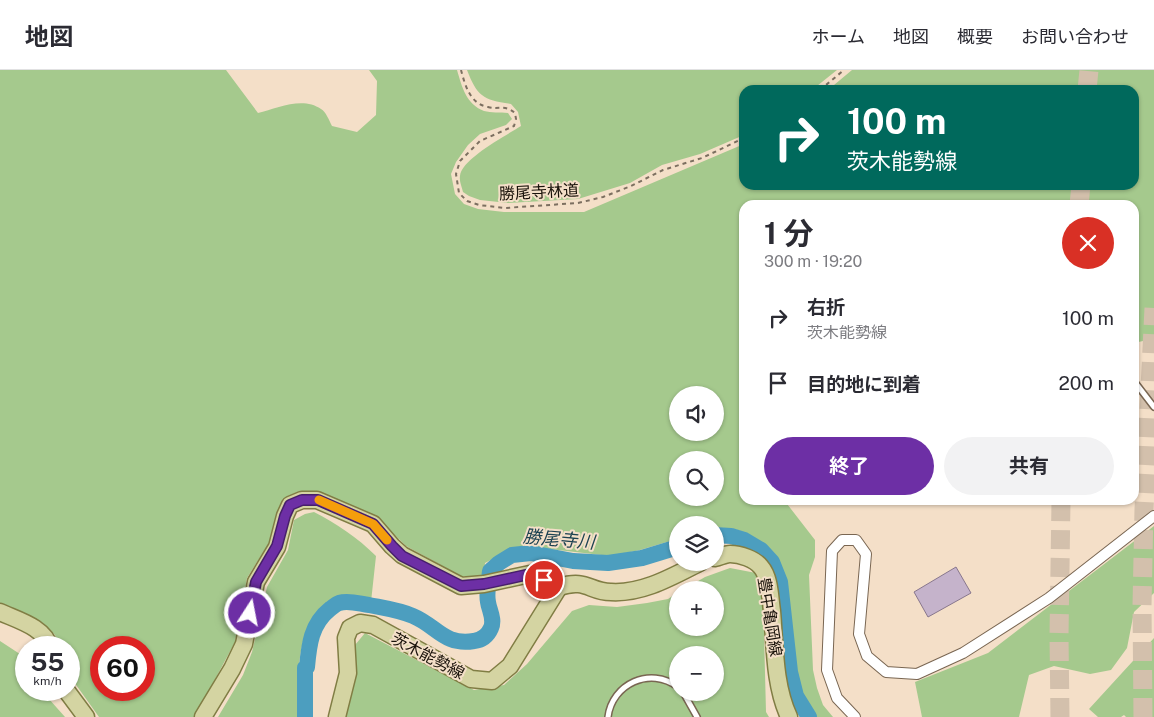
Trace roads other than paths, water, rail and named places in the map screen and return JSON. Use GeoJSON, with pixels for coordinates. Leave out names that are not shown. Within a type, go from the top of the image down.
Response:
{"type":"FeatureCollection","features":[{"type":"Feature","properties":{"kind":"main road"},"geometry":{"type":"LineString","coordinates":[[204,717],[244,644],[256,582],[277,546],[285,516],[290,505],[302,500],[318,500],[373,524],[402,556],[461,586],[484,584],[530,574],[559,587],[569,583],[579,583],[609,593],[632,591],[654,584],[682,571]]}},
{"type":"Feature","properties":{"kind":"main road","name":"豊中亀岡線"},"geometry":{"type":"LineString","coordinates":[[724,556],[730,554],[748,558],[761,566],[766,577],[779,678],[784,706],[789,717]]}},
{"type":"Feature","properties":{"kind":"main road","name":"茨木能勢線"},"geometry":{"type":"LineString","coordinates":[[337,717],[348,673],[346,638],[350,628],[360,623],[373,625],[471,679],[492,681],[510,666],[559,587]]}},
{"type":"Feature","properties":{"kind":"main road"},"geometry":{"type":"LineString","coordinates":[[0,612],[39,630],[44,636]]}},
{"type":"Feature","properties":{"kind":"main road"},"geometry":{"type":"LineString","coordinates":[[74,701],[86,717]]}},
{"type":"Feature","properties":{"kind":"street"},"geometry":{"type":"LineString","coordinates":[[855,717],[837,698],[827,670],[832,551],[842,540],[856,540],[866,554],[859,634],[867,656],[886,672],[917,674],[963,654],[1049,598],[1154,516]]}},
{"type":"Feature","properties":{"kind":"lane"},"geometry":{"type":"LineString","coordinates":[[1139,388],[1154,407]]}},
{"type":"Feature","properties":{"kind":"lane"},"geometry":{"type":"LineString","coordinates":[[608,717],[611,705],[618,692],[634,681],[655,678],[669,682]]}},
{"type":"Feature","properties":{"kind":"lane"},"geometry":{"type":"LineString","coordinates":[[688,701],[697,717]]}},
{"type":"Feature","properties":{"kind":"waterway","name":"勝尾寺川"},"geometry":{"type":"LineString","coordinates":[[724,536],[744,540],[761,550],[772,562],[780,582],[790,672],[796,696],[809,717]]}},
{"type":"Feature","properties":{"kind":"waterway","name":"勝尾寺川"},"geometry":{"type":"LineString","coordinates":[[305,717],[305,668],[307,667],[312,635],[319,621],[338,603],[354,602],[402,612],[421,620],[455,641],[474,641],[480,640],[486,635],[492,625],[487,598],[490,571],[512,555],[531,553],[573,561],[608,563],[642,558],[669,550]]}},
{"type":"Feature","properties":{"kind":"tunnel"},"geometry":{"type":"LineString","coordinates":[[1088,85],[1089,70]]}},
{"type":"Feature","properties":{"kind":"tunnel"},"geometry":{"type":"LineString","coordinates":[[1080,190],[1080,200]]}},
{"type":"Feature","properties":{"kind":"tunnel"},"geometry":{"type":"LineString","coordinates":[[1143,717],[1142,606],[1144,509],[1154,308]]}},
{"type":"Feature","properties":{"kind":"tunnel"},"geometry":{"type":"LineString","coordinates":[[1060,717],[1061,505]]}}]}
